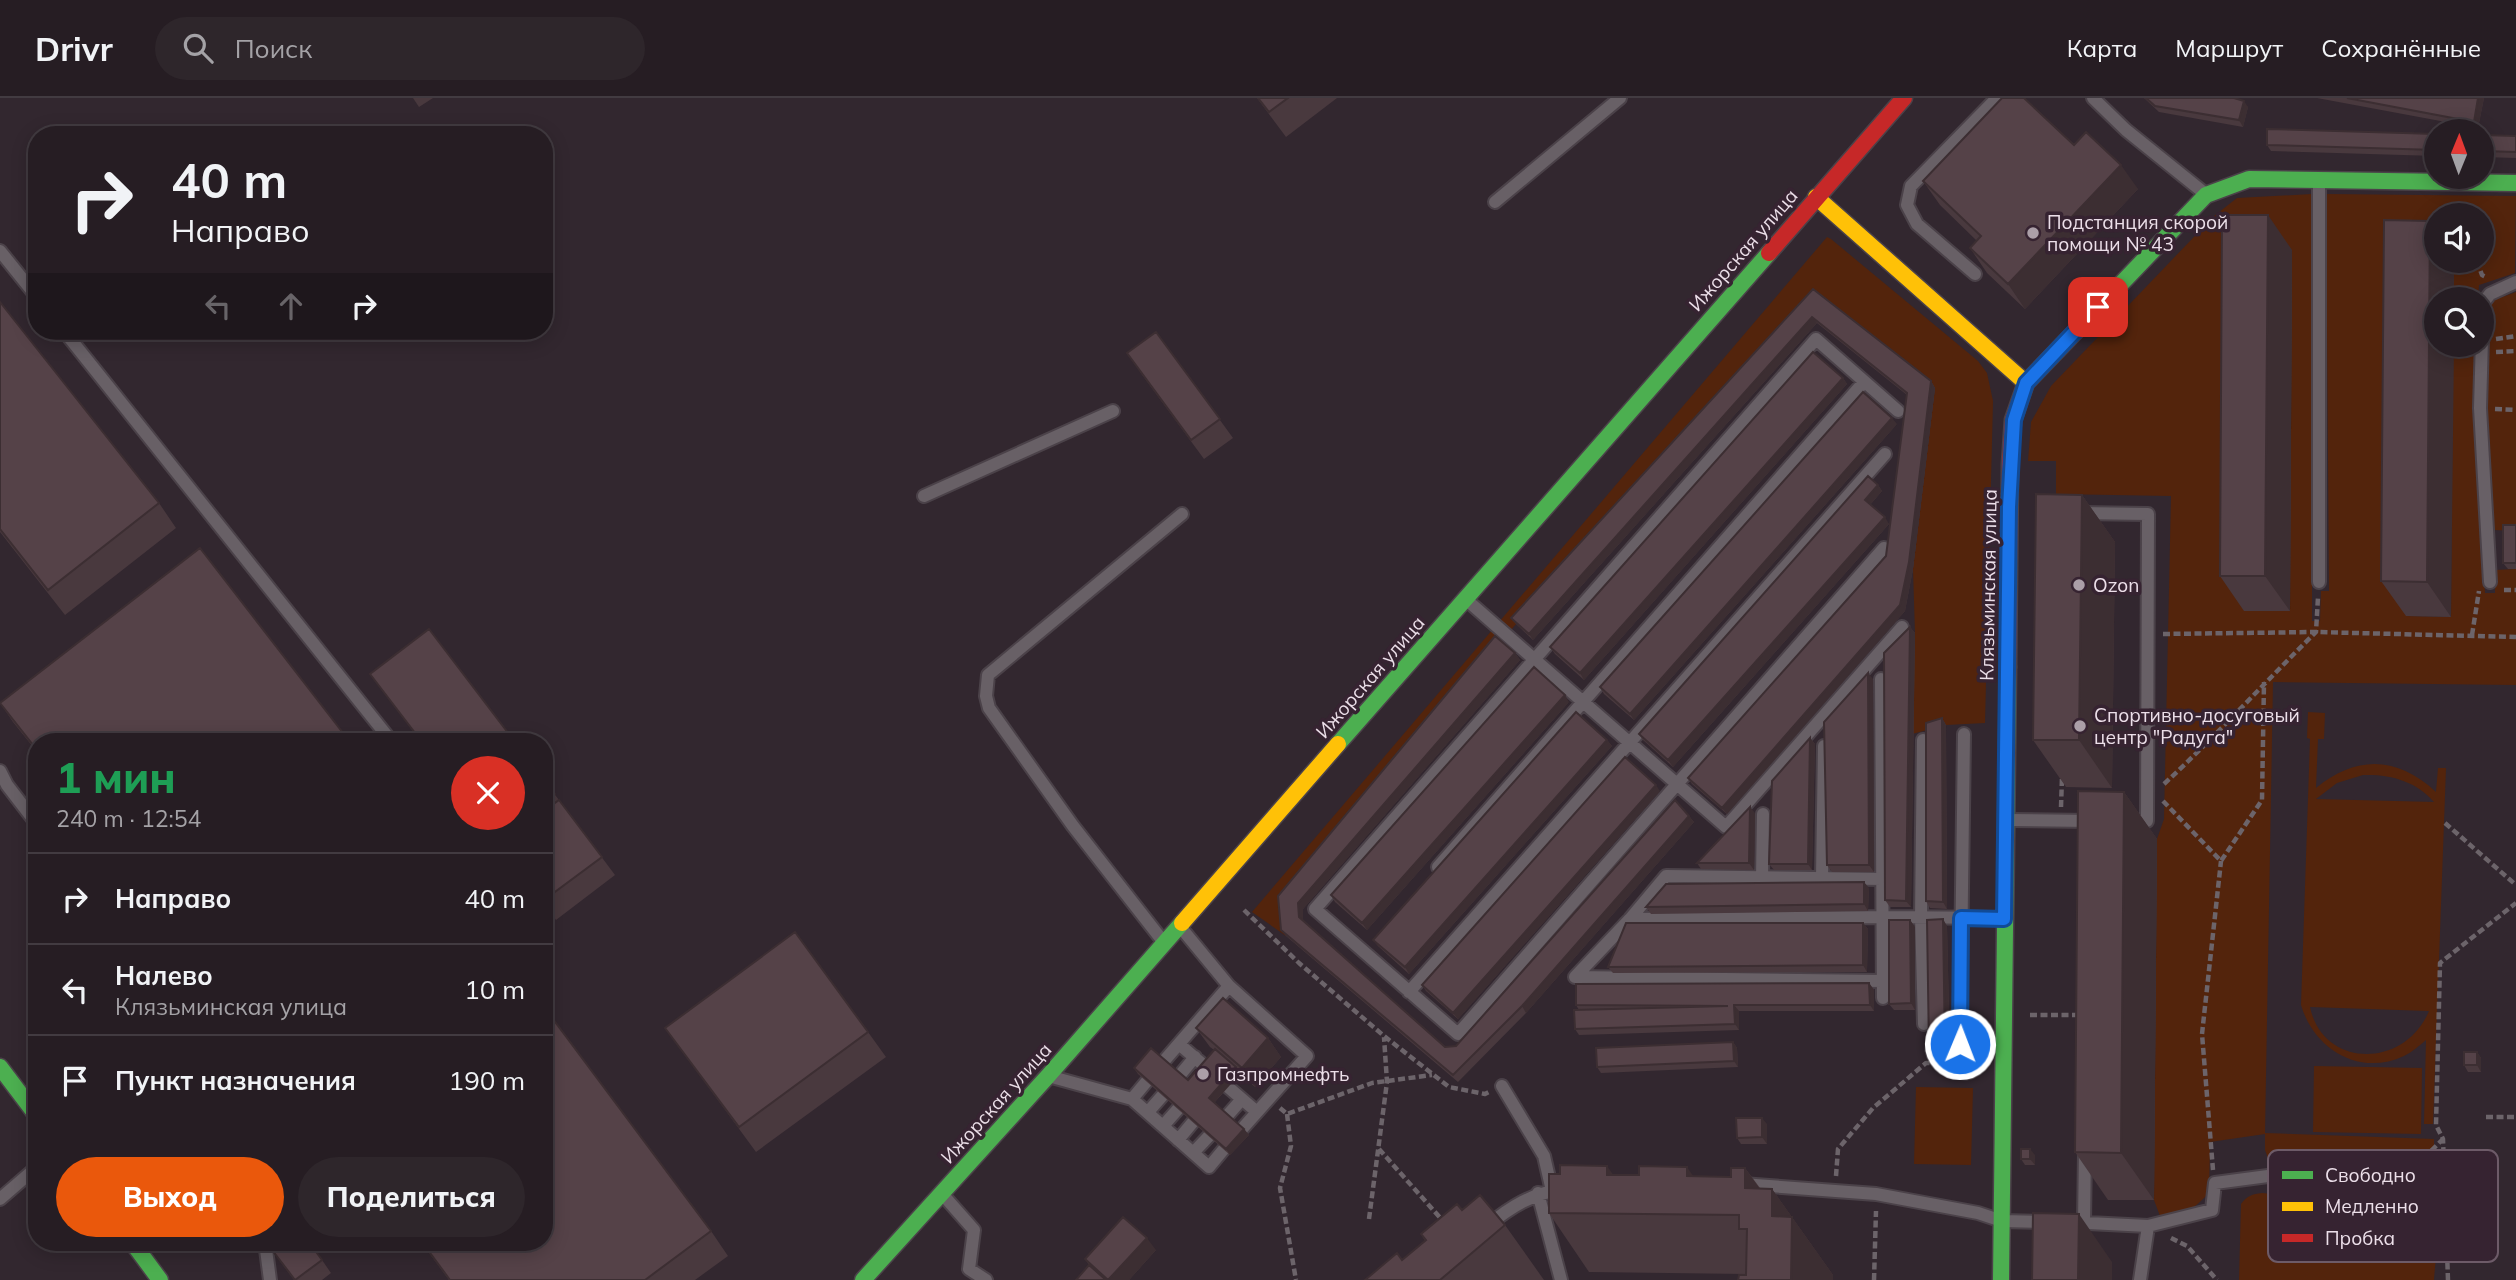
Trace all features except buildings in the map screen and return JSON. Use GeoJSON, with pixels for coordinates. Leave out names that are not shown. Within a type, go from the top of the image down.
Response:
{"type":"FeatureCollection","features":[{"type":"Feature","properties":{"kind":"street","name":"Ижорская улица"},"geometry":{"type":"LineString","coordinates":[[863,1280],[1048,1076],[1904,98]]}},
{"type":"Feature","properties":{"kind":"street","name":"Клязьминская улица"},"geometry":{"type":"LineString","coordinates":[[2001,1280],[2005,820],[2015,508],[2014,420],[2026,383],[2206,195],[2249,179],[2516,183]]}},
{"type":"Feature","properties":{"kind":"street"},"geometry":{"type":"LineString","coordinates":[[1816,197],[2026,383]]}},
{"type":"Feature","properties":{"kind":"street"},"geometry":{"type":"LineString","coordinates":[[0,1067],[28,1103]]}},
{"type":"Feature","properties":{"kind":"street"},"geometry":{"type":"LineString","coordinates":[[139,1251],[160,1280]]}},
{"type":"Feature","properties":{"kind":"lane"},"geometry":{"type":"LineString","coordinates":[[1495,202],[1620,98]]}},
{"type":"Feature","properties":{"kind":"lane"},"geometry":{"type":"LineString","coordinates":[[1975,274],[1917,224],[1907,205],[1911,187],[1997,98]]}},
{"type":"Feature","properties":{"kind":"lane"},"geometry":{"type":"LineString","coordinates":[[2093,98],[2126,130],[2206,195]]}},
{"type":"Feature","properties":{"kind":"lane"},"geometry":{"type":"LineString","coordinates":[[2319,180],[2319,582]]}},
{"type":"Feature","properties":{"kind":"lane"},"geometry":{"type":"LineString","coordinates":[[0,251],[28,286]]}},
{"type":"Feature","properties":{"kind":"lane"},"geometry":{"type":"LineString","coordinates":[[2490,582],[2480,408],[2483,303],[2490,294],[2516,282]]}},
{"type":"Feature","properties":{"kind":"lane"},"geometry":{"type":"LineString","coordinates":[[1884,548],[1458,1034],[1315,909],[1815,339],[1898,411]]}},
{"type":"Feature","properties":{"kind":"lane"},"geometry":{"type":"LineString","coordinates":[[71,340],[384,733]]}},
{"type":"Feature","properties":{"kind":"lane"},"geometry":{"type":"LineString","coordinates":[[1428,879],[1864,382]]}},
{"type":"Feature","properties":{"kind":"lane"},"geometry":{"type":"LineString","coordinates":[[924,496],[1113,411]]}},
{"type":"Feature","properties":{"kind":"lane"},"geometry":{"type":"LineString","coordinates":[[1409,992],[1885,454]]}},
{"type":"Feature","properties":{"kind":"lane"},"geometry":{"type":"LineString","coordinates":[[2005,820],[2147,821],[2148,514],[2070,513]]}},
{"type":"Feature","properties":{"kind":"lane"},"geometry":{"type":"LineString","coordinates":[[1165,943],[1073,826],[989,708],[986,696],[988,675],[1182,514]]}},
{"type":"Feature","properties":{"kind":"lane"},"geometry":{"type":"LineString","coordinates":[[1466,599],[1726,827],[1902,626]]}},
{"type":"Feature","properties":{"kind":"lane"},"geometry":{"type":"LineString","coordinates":[[1881,680],[1883,999]]}},
{"type":"Feature","properties":{"kind":"lane"},"geometry":{"type":"LineString","coordinates":[[1960,1044],[1964,734]]}},
{"type":"Feature","properties":{"kind":"lane"},"geometry":{"type":"LineString","coordinates":[[1923,740],[1921,918],[1924,1024]]}},
{"type":"Feature","properties":{"kind":"lane"},"geometry":{"type":"LineString","coordinates":[[1822,878],[1824,746]]}},
{"type":"Feature","properties":{"kind":"lane"},"geometry":{"type":"LineString","coordinates":[[0,771],[6,785],[28,813]]}},
{"type":"Feature","properties":{"kind":"lane"},"geometry":{"type":"LineString","coordinates":[[1762,878],[1763,814]]}},
{"type":"Feature","properties":{"kind":"lane"},"geometry":{"type":"LineString","coordinates":[[2087,821],[2087,835]]}},
{"type":"Feature","properties":{"kind":"lane"},"geometry":{"type":"LineString","coordinates":[[1882,879],[1666,876],[1575,977],[1883,981]]}},
{"type":"Feature","properties":{"kind":"lane"},"geometry":{"type":"LineString","coordinates":[[1630,919],[2004,919]]}},
{"type":"Feature","properties":{"kind":"lane"},"geometry":{"type":"LineString","coordinates":[[1180,926],[1229,986],[1307,1056],[1242,1129]]}},
{"type":"Feature","properties":{"kind":"lane"},"geometry":{"type":"LineString","coordinates":[[1364,952],[1373,941]]}},
{"type":"Feature","properties":{"kind":"lane"},"geometry":{"type":"LineString","coordinates":[[1164,1061],[1229,986]]}},
{"type":"Feature","properties":{"kind":"lane"},"geometry":{"type":"LineString","coordinates":[[1179,1044],[1208,1069]]}},
{"type":"Feature","properties":{"kind":"lane"},"geometry":{"type":"LineString","coordinates":[[1180,1075],[1195,1058]]}},
{"type":"Feature","properties":{"kind":"lane"},"geometry":{"type":"LineString","coordinates":[[1048,1076],[1132,1099],[1209,1167],[1224,1149]]}},
{"type":"Feature","properties":{"kind":"lane"},"geometry":{"type":"LineString","coordinates":[[1132,1099],[1147,1081]]}},
{"type":"Feature","properties":{"kind":"lane"},"geometry":{"type":"LineString","coordinates":[[1502,1086],[1544,1156],[1552,1191]]}},
{"type":"Feature","properties":{"kind":"lane"},"geometry":{"type":"LineString","coordinates":[[1228,1087],[1257,1112]]}},
{"type":"Feature","properties":{"kind":"lane"},"geometry":{"type":"LineString","coordinates":[[1147,1112],[1163,1095]]}},
{"type":"Feature","properties":{"kind":"lane"},"geometry":{"type":"LineString","coordinates":[[1227,1116],[1242,1099]]}},
{"type":"Feature","properties":{"kind":"lane"},"geometry":{"type":"LineString","coordinates":[[1163,1126],[1178,1109]]}},
{"type":"Feature","properties":{"kind":"lane"},"geometry":{"type":"LineString","coordinates":[[1178,1140],[1193,1122]]}},
{"type":"Feature","properties":{"kind":"lane"},"geometry":{"type":"LineString","coordinates":[[1193,1153],[1209,1136]]}},
{"type":"Feature","properties":{"kind":"lane"},"geometry":{"type":"LineString","coordinates":[[2084,1223],[2085,1140]]}},
{"type":"Feature","properties":{"kind":"lane"},"geometry":{"type":"LineString","coordinates":[[0,1199],[28,1175]]}},
{"type":"Feature","properties":{"kind":"lane"},"geometry":{"type":"LineString","coordinates":[[1732,1183],[1876,1194],[1979,1213],[2002,1220],[2148,1226],[2212,1210],[2214,1183],[2268,1176]]}},
{"type":"Feature","properties":{"kind":"lane"},"geometry":{"type":"LineString","coordinates":[[1473,1238],[1500,1215],[1538,1193],[1574,1188]]}},
{"type":"Feature","properties":{"kind":"lane"},"geometry":{"type":"LineString","coordinates":[[1538,1193],[1561,1280]]}},
{"type":"Feature","properties":{"kind":"lane"},"geometry":{"type":"LineString","coordinates":[[942,1195],[974,1230],[969,1269],[986,1280]]}},
{"type":"Feature","properties":{"kind":"lane"},"geometry":{"type":"LineString","coordinates":[[2140,1280],[2148,1226]]}},
{"type":"Feature","properties":{"kind":"lane"},"geometry":{"type":"LineString","coordinates":[[266,1251],[270,1280]]}},
{"type":"Feature","properties":{"kind":"path"},"geometry":{"type":"LineString","coordinates":[[2221,861],[2155,793],[2212,739],[2264,682],[2316,632],[2319,582]]}},
{"type":"Feature","properties":{"kind":"path"},"geometry":{"type":"LineString","coordinates":[[2472,635],[2479,589],[2490,582]]}},
{"type":"Feature","properties":{"kind":"path"},"geometry":{"type":"LineString","coordinates":[[2509,590],[2516,585]]}},
{"type":"Feature","properties":{"kind":"path"},"geometry":{"type":"LineString","coordinates":[[2147,634],[2316,632],[2516,637]]}},
{"type":"Feature","properties":{"kind":"path"},"geometry":{"type":"LineString","coordinates":[[2214,1183],[2202,1034],[2221,861],[2262,800],[2264,682]]}},
{"type":"Feature","properties":{"kind":"path"},"geometry":{"type":"LineString","coordinates":[[2061,822],[2062,768]]}},
{"type":"Feature","properties":{"kind":"path"},"geometry":{"type":"LineString","coordinates":[[2445,823],[2516,885]]}},
{"type":"Feature","properties":{"kind":"path"},"geometry":{"type":"LineString","coordinates":[[2443,1150],[2443,1139],[2436,1125],[2440,963],[2516,903]]}},
{"type":"Feature","properties":{"kind":"path"},"geometry":{"type":"LineString","coordinates":[[1244,911],[1299,963],[1448,1087],[1485,1094],[1502,1086]]}},
{"type":"Feature","properties":{"kind":"path"},"geometry":{"type":"LineString","coordinates":[[2029,1015],[2086,1015]]}},
{"type":"Feature","properties":{"kind":"path"},"geometry":{"type":"LineString","coordinates":[[1369,1219],[1387,1082],[1384,1036]]}},
{"type":"Feature","properties":{"kind":"path"},"geometry":{"type":"LineString","coordinates":[[1835,1191],[1838,1149],[1873,1108],[1926,1063]]}},
{"type":"Feature","properties":{"kind":"path"},"geometry":{"type":"LineString","coordinates":[[1287,1114],[1372,1083],[1433,1074]]}},
{"type":"Feature","properties":{"kind":"path"},"geometry":{"type":"LineString","coordinates":[[1268,1099],[1287,1114],[1291,1146],[1280,1188],[1296,1280]]}},
{"type":"Feature","properties":{"kind":"path"},"geometry":{"type":"LineString","coordinates":[[2486,1117],[2516,1117]]}},
{"type":"Feature","properties":{"kind":"path"},"geometry":{"type":"LineString","coordinates":[[2433,1150],[2443,1139]]}},
{"type":"Feature","properties":{"kind":"path"},"geometry":{"type":"LineString","coordinates":[[1378,1148],[1447,1226]]}},
{"type":"Feature","properties":{"kind":"path"},"geometry":{"type":"LineString","coordinates":[[1874,1280],[1876,1194]]}},
{"type":"Feature","properties":{"kind":"path"},"geometry":{"type":"LineString","coordinates":[[2148,1226],[2187,1246],[2217,1280]]}},
{"type":"Feature","properties":{"kind":"path"},"geometry":{"type":"LineString","coordinates":[[2447,1262],[2448,1280]]}},
{"type":"Feature","properties":{"kind":"shaded area"},"geometry":{"type":"Polygon","coordinates":[[[2312,194],[2312,621],[2320,621],[2321,591],[2329,591],[2326,194],[2516,196],[2515,273],[2479,287],[2454,287],[2454,273],[2494,273],[2494,203],[2424,203],[2424,273],[2435,273],[2433,287],[2424,287],[2424,357],[2428,357],[2406,616],[2451,617],[2453,357],[2475,357],[2473,408],[2485,593],[2495,593],[2495,570],[2516,569],[2516,685],[2273,682],[2265,1133],[2434,1139],[2434,1150],[2268,1150],[2268,1158],[2265,1134],[2210,1142],[2209,1193],[2198,1204],[2182,1213],[2160,1216],[2154,1200],[2157,839],[2164,819],[2171,496],[2056,494],[2056,461],[2028,461],[2031,422],[2051,386],[2214,216],[2237,198],[2312,194]],[[2292,250],[2244,610],[2290,611],[2292,250]]]}},
{"type":"Feature","properties":{"kind":"shaded area"},"geometry":{"type":"Polygon","coordinates":[[[1827,237],[1978,361],[1987,373],[1993,401],[1985,723],[1946,725],[1912,734],[1915,633],[1913,569],[1935,388],[1818,296],[1516,624],[1282,902],[1286,936],[1252,912],[1827,237]]]}},
{"type":"Feature","properties":{"kind":"shaded area"},"geometry":{"type":"Polygon","coordinates":[[[2516,292],[2516,531],[2494,530],[2487,413],[2488,357],[2494,357],[2494,300],[2516,292]]]}},
{"type":"Feature","properties":{"kind":"shaded area"},"geometry":{"type":"Polygon","coordinates":[[[2308,712],[2325,713],[2324,739],[2318,739],[2316,788],[2347,770],[2377,764],[2407,772],[2436,792],[2438,768],[2446,768],[2433,1124],[2424,1124],[2426,1040],[2407,1054],[2387,1062],[2355,1061],[2327,1046],[2307,1021],[2301,1005],[2310,739],[2307,738],[2308,712]],[[2363,775],[2337,783],[2316,799],[2434,802],[2419,789],[2402,780],[2363,775]],[[2310,1007],[2318,1027],[2331,1042],[2347,1051],[2365,1054],[2384,1052],[2402,1044],[2418,1030],[2429,1011],[2428,1011],[2310,1007]]]}},
{"type":"Feature","properties":{"kind":"shaded area"},"geometry":{"type":"Polygon","coordinates":[[[2314,1066],[2422,1068],[2421,1134],[2313,1132],[2314,1066]]]}},
{"type":"Feature","properties":{"kind":"shaded area"},"geometry":{"type":"Polygon","coordinates":[[[1916,1087],[1973,1088],[1971,1165],[1914,1164],[1916,1087]]]}},
{"type":"Feature","properties":{"kind":"shaded area"},"geometry":{"type":"Polygon","coordinates":[[[2268,1194],[2268,1262],[2435,1262],[2434,1280],[2239,1280],[2241,1204],[2253,1195],[2268,1194]]]}},
{"type":"Feature","properties":{"kind":"traffic: fast"},"geometry":{"type":"LineString","coordinates":[[2075,332],[2206,195],[2249,179],[2516,183]]}},
{"type":"Feature","properties":{"kind":"traffic: fast"},"geometry":{"type":"LineString","coordinates":[[1338,744],[1769,253]]}},
{"type":"Feature","properties":{"kind":"traffic: fast"},"geometry":{"type":"LineString","coordinates":[[2001,1280],[2008,667]]}},
{"type":"Feature","properties":{"kind":"traffic: fast"},"geometry":{"type":"LineString","coordinates":[[863,1280],[1182,923]]}},
{"type":"Feature","properties":{"kind":"traffic: fast"},"geometry":{"type":"LineString","coordinates":[[0,1067],[28,1104]]}},
{"type":"Feature","properties":{"kind":"traffic: fast"},"geometry":{"type":"LineString","coordinates":[[139,1251],[160,1280]]}},
{"type":"Feature","properties":{"kind":"traffic: slow"},"geometry":{"type":"LineString","coordinates":[[1816,197],[2026,383]]}},
{"type":"Feature","properties":{"kind":"traffic: slow"},"geometry":{"type":"LineString","coordinates":[[1182,923],[1338,744]]}},
{"type":"Feature","properties":{"kind":"traffic: jam"},"geometry":{"type":"LineString","coordinates":[[1769,253],[1904,98]]}},
{"type":"Feature","properties":{"kind":"traffic: jam"},"geometry":{"type":"LineString","coordinates":[[2008,667],[2010,464],[2013,420],[2026,383],[2075,332]]}},
{"type":"Feature","properties":{"kind":"place","name":"Подстанция скорой помощи № 43"},"geometry":{"type":"Point","coordinates":[2033,233]}},
{"type":"Feature","properties":{"kind":"place","name":"Ozon"},"geometry":{"type":"Point","coordinates":[2079,585]}},
{"type":"Feature","properties":{"kind":"place","name":"Спортивно-досуговый центр \"Радуга\""},"geometry":{"type":"Point","coordinates":[2080,726]}},
{"type":"Feature","properties":{"kind":"place","name":"Газпромнефть"},"geometry":{"type":"Point","coordinates":[1203,1074]}},
{"type":"Feature","properties":{"kind":"route"},"geometry":{"type":"LineString","coordinates":[[1960,1044],[1961,918],[2004,919],[2009,507],[2014,420],[2026,383],[2098,307]]}}]}
